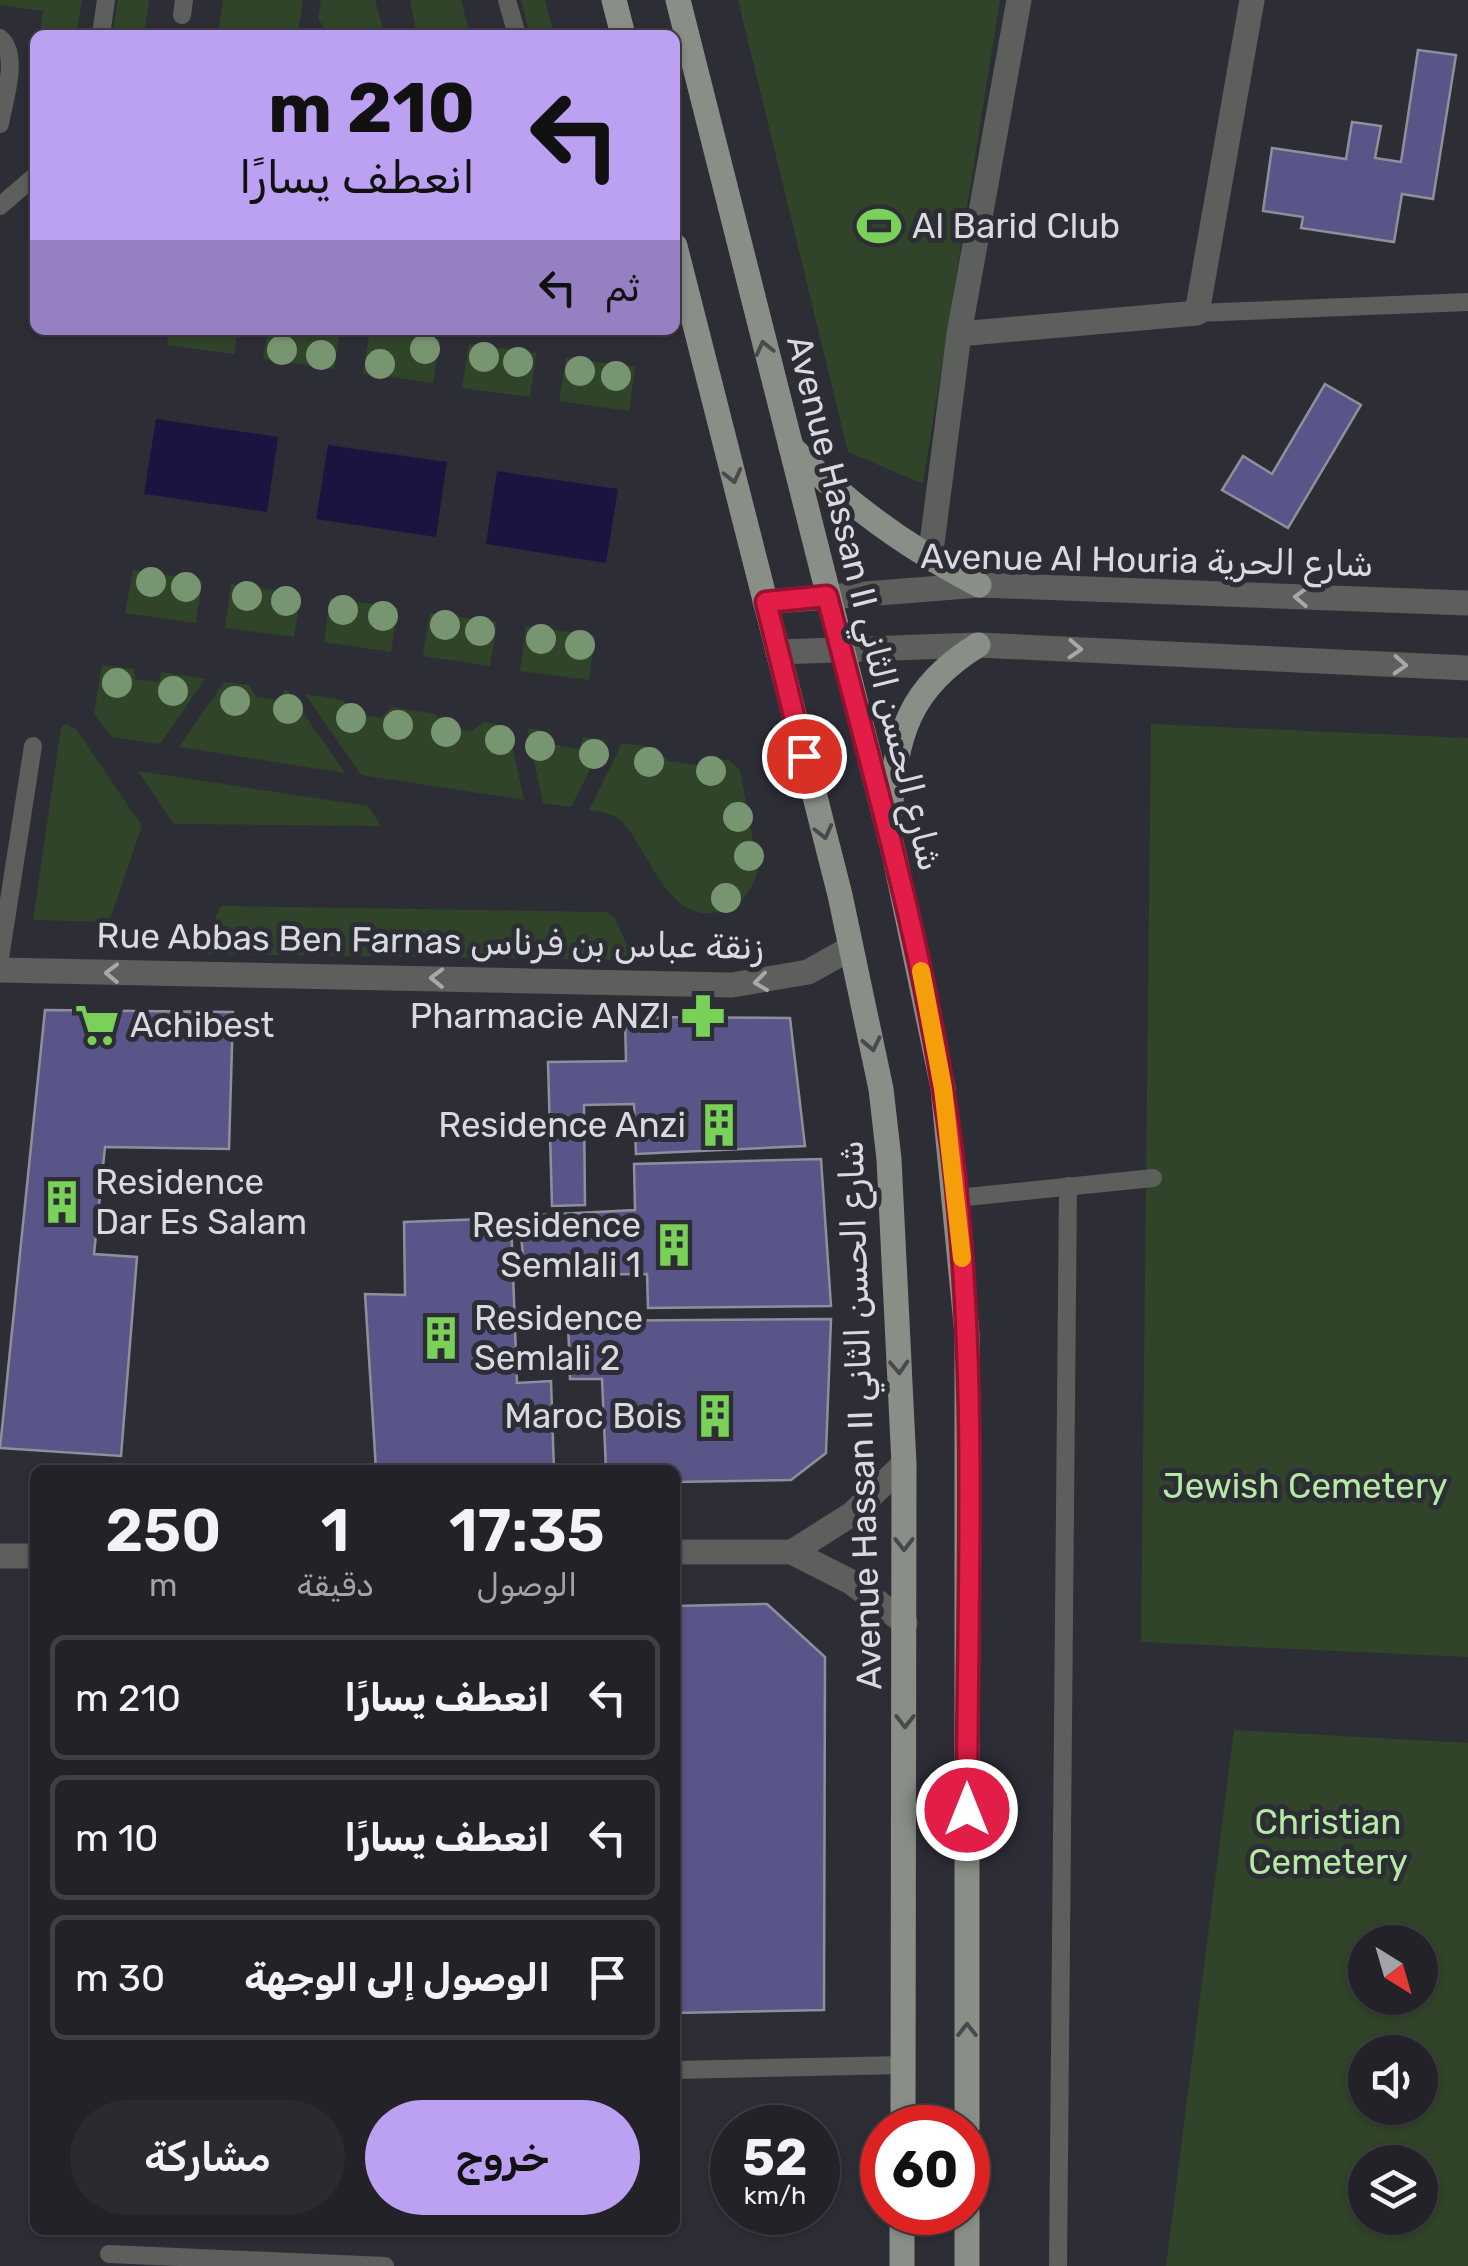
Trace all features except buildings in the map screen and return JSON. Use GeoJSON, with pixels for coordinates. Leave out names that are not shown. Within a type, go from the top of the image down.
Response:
{"type":"FeatureCollection","features":[{"type":"Feature","properties":{"kind":"main road"},"geometry":{"type":"LineString","coordinates":[[614,0],[622,30]]}},
{"type":"Feature","properties":{"kind":"main road","name":"Avenue Hassan II شارع الحسن الثاني"},"geometry":{"type":"LineString","coordinates":[[678,0],[925,988],[956,1198],[967,1334],[967,2105]]}},
{"type":"Feature","properties":{"kind":"main road","name":"Avenue Hassan II شارع الحسن الثاني"},"geometry":{"type":"LineString","coordinates":[[680,272],[852,948],[881,1090],[889,1159],[904,1464],[903,2105]]}},
{"type":"Feature","properties":{"kind":"main road"},"geometry":{"type":"LineString","coordinates":[[787,443],[868,518],[930,560],[979,585]]}},
{"type":"Feature","properties":{"kind":"main road"},"geometry":{"type":"LineString","coordinates":[[888,833],[896,752],[904,725],[933,678],[978,645]]}},
{"type":"Feature","properties":{"kind":"main road"},"geometry":{"type":"LineString","coordinates":[[902,2235],[902,2266]]}},
{"type":"Feature","properties":{"kind":"main road"},"geometry":{"type":"LineString","coordinates":[[967,2235],[967,2266]]}},
{"type":"Feature","properties":{"kind":"street"},"geometry":{"type":"LineString","coordinates":[[930,560],[959,334],[1018,0]]}},
{"type":"Feature","properties":{"kind":"street"},"geometry":{"type":"LineString","coordinates":[[959,334],[1197,313],[1252,0]]}},
{"type":"Feature","properties":{"kind":"street","name":"Avenue Al Houria شارع الحرية"},"geometry":{"type":"LineString","coordinates":[[766,602],[979,585],[1468,603]]}},
{"type":"Feature","properties":{"kind":"street"},"geometry":{"type":"LineString","coordinates":[[778,652],[978,645],[1468,668]]}},
{"type":"Feature","properties":{"kind":"street","name":"Rue Abbas Ben Farnas زنقة عباس بن فرناس"},"geometry":{"type":"LineString","coordinates":[[0,970],[732,984],[808,972],[852,948]]}},
{"type":"Feature","properties":{"kind":"street"},"geometry":{"type":"LineString","coordinates":[[792,1552],[852,1514],[904,1464]]}},
{"type":"Feature","properties":{"kind":"street"},"geometry":{"type":"LineString","coordinates":[[680,1552],[792,1552],[851,1582],[905,1624]]}},
{"type":"Feature","properties":{"kind":"street"},"geometry":{"type":"LineString","coordinates":[[0,1556],[30,1556]]}},
{"type":"Feature","properties":{"kind":"lane"},"geometry":{"type":"LineString","coordinates":[[101,30],[106,0]]}},
{"type":"Feature","properties":{"kind":"lane"},"geometry":{"type":"LineString","coordinates":[[507,0],[515,30]]}},
{"type":"Feature","properties":{"kind":"lane"},"geometry":{"type":"LineString","coordinates":[[0,38],[8,45],[10,59],[0,124]]}},
{"type":"Feature","properties":{"kind":"lane"},"geometry":{"type":"LineString","coordinates":[[0,206],[30,180]]}},
{"type":"Feature","properties":{"kind":"lane"},"geometry":{"type":"LineString","coordinates":[[1197,313],[1468,302]]}},
{"type":"Feature","properties":{"kind":"lane"},"geometry":{"type":"LineString","coordinates":[[0,958],[33,746]]}},
{"type":"Feature","properties":{"kind":"lane"},"geometry":{"type":"LineString","coordinates":[[956,1198],[1153,1178]]}},
{"type":"Feature","properties":{"kind":"lane"},"geometry":{"type":"LineString","coordinates":[[1058,2266],[1068,1186]]}},
{"type":"Feature","properties":{"kind":"lane"},"geometry":{"type":"LineString","coordinates":[[680,2070],[904,2065]]}},
{"type":"Feature","properties":{"kind":"lane"},"geometry":{"type":"LineString","coordinates":[[109,2254],[385,2266]]}},
{"type":"Feature","properties":{"kind":"green space"},"geometry":{"type":"Polygon","coordinates":[[[0,0],[82,0],[77,30],[41,30],[43,11],[0,5],[0,0]]]}},
{"type":"Feature","properties":{"kind":"green space"},"geometry":{"type":"Polygon","coordinates":[[[118,0],[149,0],[145,30],[113,30],[118,0]]]}},
{"type":"Feature","properties":{"kind":"green space"},"geometry":{"type":"Polygon","coordinates":[[[223,0],[303,0],[298,30],[219,30],[223,0]]]}},
{"type":"Feature","properties":{"kind":"green space"},"geometry":{"type":"Polygon","coordinates":[[[321,0],[375,0],[384,30],[326,30],[318,19],[321,0]]]}},
{"type":"Feature","properties":{"kind":"green space"},"geometry":{"type":"Polygon","coordinates":[[[410,0],[461,0],[469,30],[416,30],[410,0]]]}},
{"type":"Feature","properties":{"kind":"green space"},"geometry":{"type":"Polygon","coordinates":[[[521,0],[545,0],[553,30],[529,30],[521,0]]]}},
{"type":"Feature","properties":{"kind":"green space","name":"Al Barid Club"},"geometry":{"type":"Polygon","coordinates":[[[738,0],[1000,0],[923,484],[848,452],[738,0]]]}},
{"type":"Feature","properties":{"kind":"green space"},"geometry":{"type":"Polygon","coordinates":[[[168,335],[237,335],[234,354],[167,345],[168,335]]]}},
{"type":"Feature","properties":{"kind":"green space"},"geometry":{"type":"Polygon","coordinates":[[[267,335],[339,335],[334,369],[263,359],[267,335]]]}},
{"type":"Feature","properties":{"kind":"green space"},"geometry":{"type":"Polygon","coordinates":[[[369,335],[440,339],[433,383],[363,373],[369,335]]]}},
{"type":"Feature","properties":{"kind":"green space"},"geometry":{"type":"Polygon","coordinates":[[[469,344],[536,353],[530,397],[462,388],[469,344]]]}},
{"type":"Feature","properties":{"kind":"green space"},"geometry":{"type":"Polygon","coordinates":[[[566,358],[635,367],[629,411],[559,401],[566,358]]]}},
{"type":"Feature","properties":{"kind":"green space"},"geometry":{"type":"Polygon","coordinates":[[[133,570],[202,580],[196,623],[125,613],[133,570]]]}},
{"type":"Feature","properties":{"kind":"green space"},"geometry":{"type":"Polygon","coordinates":[[[231,584],[301,594],[294,637],[225,628],[231,584]]]}},
{"type":"Feature","properties":{"kind":"green space"},"geometry":{"type":"Polygon","coordinates":[[[330,598],[398,608],[391,652],[324,642],[330,598]]]}},
{"type":"Feature","properties":{"kind":"green space"},"geometry":{"type":"Polygon","coordinates":[[[430,613],[497,622],[490,666],[423,656],[430,613]]]}},
{"type":"Feature","properties":{"kind":"green space"},"geometry":{"type":"Polygon","coordinates":[[[526,626],[595,636],[589,680],[520,671],[526,626]]]}},
{"type":"Feature","properties":{"kind":"green space"},"geometry":{"type":"Polygon","coordinates":[[[102,665],[135,669],[134,679],[159,682],[161,672],[205,679],[160,744],[111,737],[94,713],[102,665]]]}},
{"type":"Feature","properties":{"kind":"green space"},"geometry":{"type":"Polygon","coordinates":[[[224,682],[249,685],[256,697],[281,701],[284,690],[288,691],[345,773],[179,747],[224,682]]]}},
{"type":"Feature","properties":{"kind":"green space"},"geometry":{"type":"Polygon","coordinates":[[[305,694],[343,700],[355,714],[381,718],[392,707],[435,714],[447,728],[472,731],[484,722],[508,726],[524,800],[361,775],[305,694]]]}},
{"type":"Feature","properties":{"kind":"green space"},"geometry":{"type":"Polygon","coordinates":[[[66,724],[76,729],[142,826],[109,922],[33,920],[61,728],[66,724]]]}},
{"type":"Feature","properties":{"kind":"green space","name":"Jewish Cemetery"},"geometry":{"type":"Polygon","coordinates":[[[1151,724],[1468,738],[1468,1657],[1141,1642],[1151,724]]]}},
{"type":"Feature","properties":{"kind":"green space"},"geometry":{"type":"Polygon","coordinates":[[[527,728],[539,730],[550,744],[580,749],[583,737],[605,740],[571,807],[543,803],[527,728]]]}},
{"type":"Feature","properties":{"kind":"green space"},"geometry":{"type":"Polygon","coordinates":[[[622,743],[657,748],[668,761],[701,766],[710,757],[730,761],[740,770],[758,868],[751,887],[739,902],[708,913],[691,910],[665,886],[624,824],[612,815],[589,810],[622,743]]]}},
{"type":"Feature","properties":{"kind":"green space"},"geometry":{"type":"Polygon","coordinates":[[[138,771],[368,806],[381,826],[174,824],[138,771]]]}},
{"type":"Feature","properties":{"kind":"green space"},"geometry":{"type":"Polygon","coordinates":[[[221,906],[606,912],[615,918],[630,953],[625,960],[207,954],[202,946],[221,906]]]}},
{"type":"Feature","properties":{"kind":"green space","name":"Christian Cemetery"},"geometry":{"type":"Polygon","coordinates":[[[1234,1730],[1468,1743],[1468,2266],[1166,2266],[1234,1730]]]}},
{"type":"Feature","properties":{"kind":"shaded area"},"geometry":{"type":"Polygon","coordinates":[[[156,419],[278,437],[267,512],[144,494],[156,419]]]}},
{"type":"Feature","properties":{"kind":"shaded area"},"geometry":{"type":"Polygon","coordinates":[[[328,445],[447,462],[436,537],[316,519],[328,445]]]}},
{"type":"Feature","properties":{"kind":"shaded area"},"geometry":{"type":"Polygon","coordinates":[[[497,471],[618,489],[606,563],[486,544],[497,471]]]}},
{"type":"Feature","properties":{"kind":"slow traffic"},"geometry":{"type":"LineString","coordinates":[[921,971],[943,1088],[962,1258]]}},
{"type":"Feature","properties":{"kind":"place","name":"Al Barid Club"},"geometry":{"type":"Point","coordinates":[879,226]}},
{"type":"Feature","properties":{"kind":"place","name":"Pharmacie ANZI"},"geometry":{"type":"Point","coordinates":[703,1016]}},
{"type":"Feature","properties":{"kind":"place","name":"Achibest"},"geometry":{"type":"Point","coordinates":[97,1025]}},
{"type":"Feature","properties":{"kind":"place","name":"Residence Anzi"},"geometry":{"type":"Point","coordinates":[719,1125]}},
{"type":"Feature","properties":{"kind":"place","name":"Residence Dar Es Salam"},"geometry":{"type":"Point","coordinates":[62,1202]}},
{"type":"Feature","properties":{"kind":"place","name":"Residence Semlali 1"},"geometry":{"type":"Point","coordinates":[674,1245]}},
{"type":"Feature","properties":{"kind":"place","name":"Residence Semlali 2"},"geometry":{"type":"Point","coordinates":[441,1338]}},
{"type":"Feature","properties":{"kind":"place","name":"Maroc Bois"},"geometry":{"type":"Point","coordinates":[715,1416]}},
{"type":"Feature","properties":{"kind":"route"},"geometry":{"type":"LineString","coordinates":[[804,756],[766,602],[827,596],[925,988],[952,1154],[967,1334],[967,1810]]}}]}
